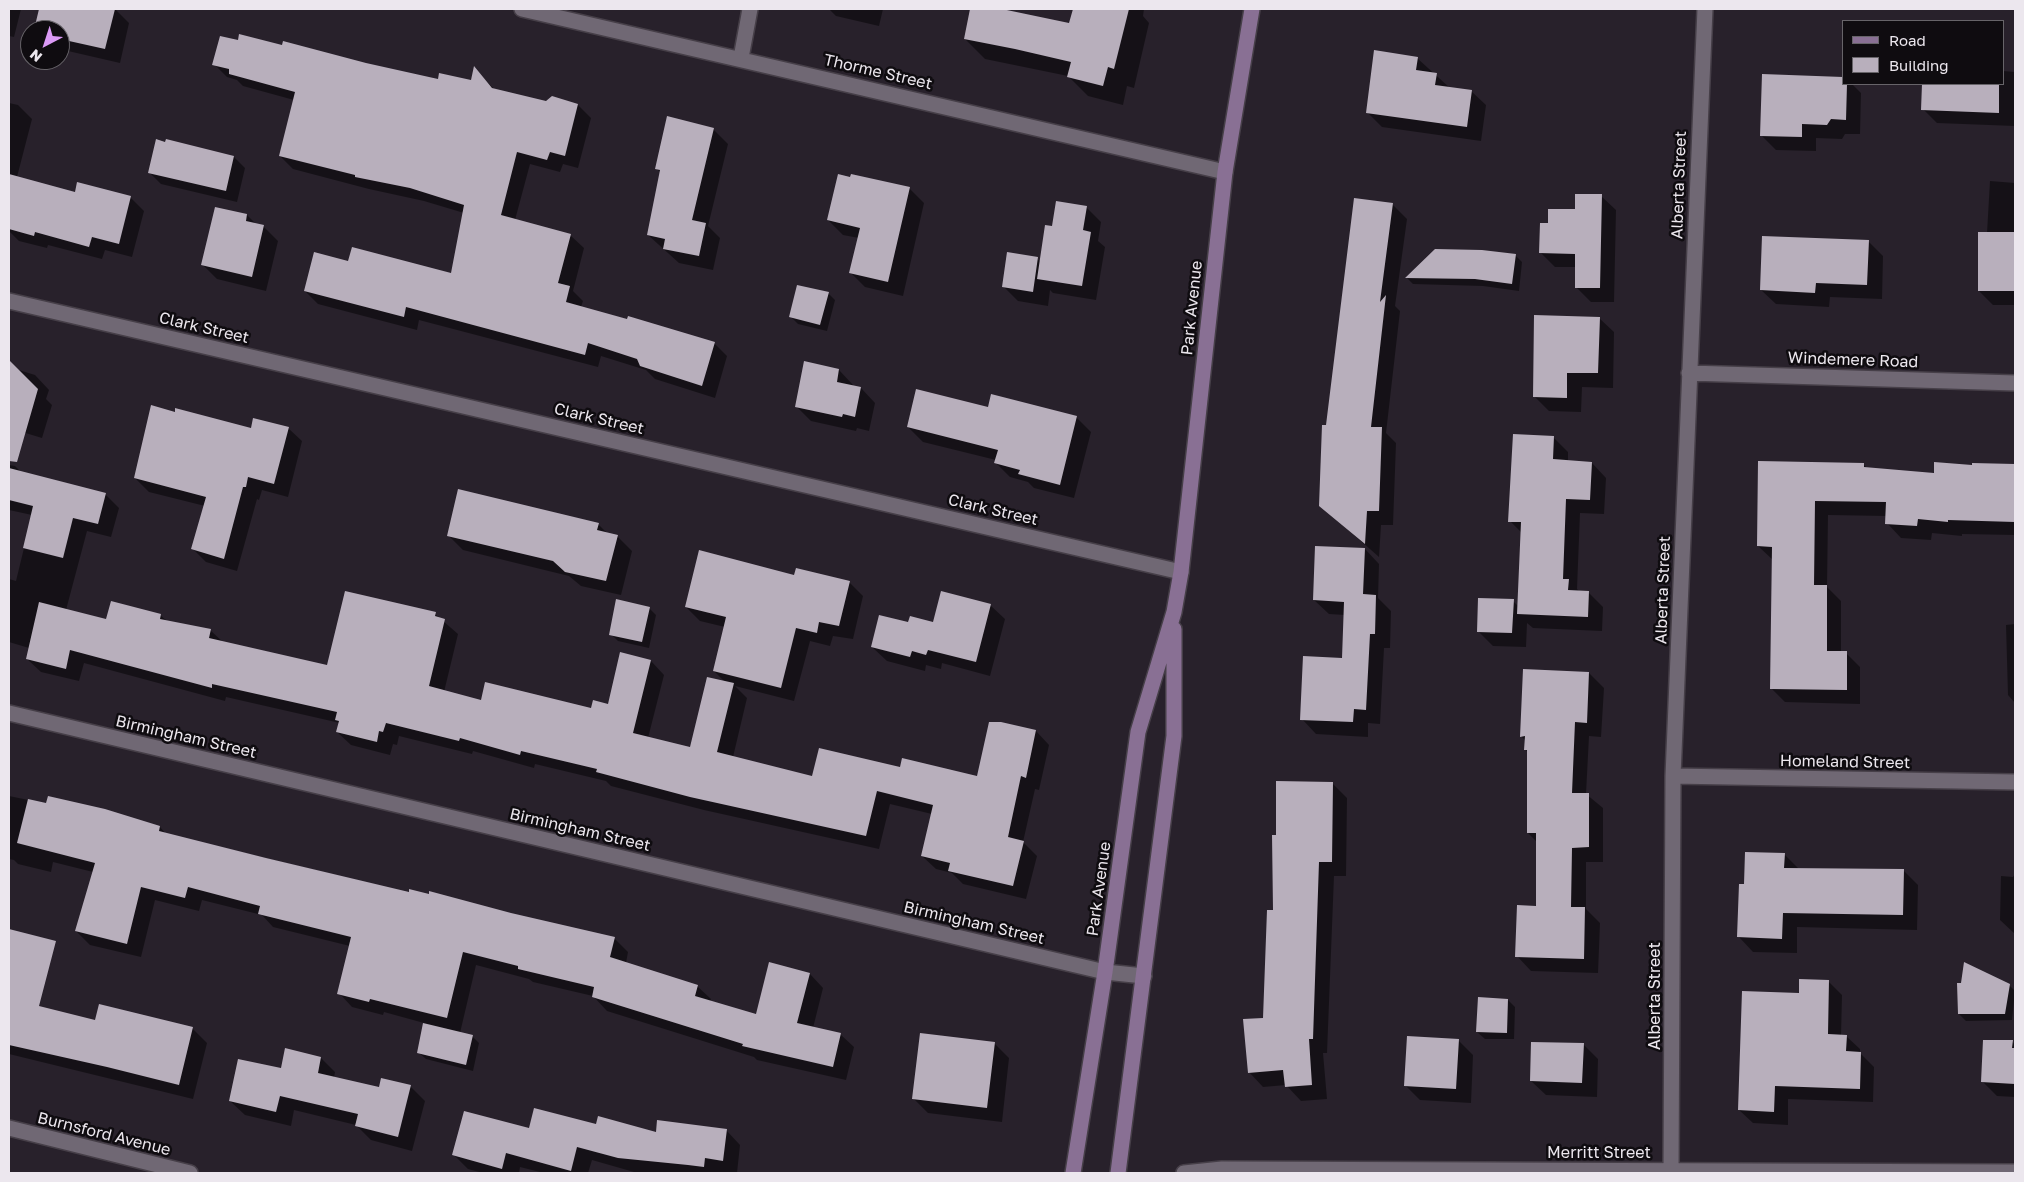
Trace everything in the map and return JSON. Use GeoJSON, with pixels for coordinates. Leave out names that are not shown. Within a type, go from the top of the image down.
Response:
{"type":"FeatureCollection","features":[{"type":"Feature","properties":{"kind":"main road","name":"Park Avenue"},"geometry":{"type":"LineString","coordinates":[[1073,1173],[1105,972],[1138,732],[1174,612],[1181,572],[1225,172],[1252,9]]}},
{"type":"Feature","properties":{"kind":"main road","name":"Park Avenue"},"geometry":{"type":"LineString","coordinates":[[1118,1173],[1174,736],[1174,612]]}},
{"type":"Feature","properties":{"kind":"street","name":"Thorme Street"},"geometry":{"type":"LineString","coordinates":[[522,9],[741,58],[1225,172]]}},
{"type":"Feature","properties":{"kind":"street"},"geometry":{"type":"LineString","coordinates":[[741,58],[750,9]]}},
{"type":"Feature","properties":{"kind":"street","name":"Alberta Street"},"geometry":{"type":"LineString","coordinates":[[1671,1172],[1673,776],[1704,9]]}},
{"type":"Feature","properties":{"kind":"street","name":"Clark Street"},"geometry":{"type":"LineString","coordinates":[[9,300],[1181,572]]}},
{"type":"Feature","properties":{"kind":"street","name":"Windemere Road"},"geometry":{"type":"LineString","coordinates":[[1689,372],[2015,383]]}},
{"type":"Feature","properties":{"kind":"street","name":"Birmingham Street"},"geometry":{"type":"LineString","coordinates":[[9,713],[1105,972],[1144,976]]}},
{"type":"Feature","properties":{"kind":"street","name":"Homeland Street"},"geometry":{"type":"LineString","coordinates":[[1673,776],[2015,782]]}},
{"type":"Feature","properties":{"kind":"street","name":"Burnsford Avenue"},"geometry":{"type":"LineString","coordinates":[[9,1128],[156,1169],[190,1173]]}},
{"type":"Feature","properties":{"kind":"street","name":"Merritt Street"},"geometry":{"type":"LineString","coordinates":[[1184,1173],[1222,1169],[2015,1172]]}},
{"type":"Feature","properties":{"kind":"building"},"geometry":{"type":"Polygon","coordinates":[[[39,9],[115,9],[105,49],[70,41],[70,20],[36,20],[39,9]]]}},
{"type":"Feature","properties":{"kind":"building"},"geometry":{"type":"Polygon","coordinates":[[[970,9],[1002,9],[1069,23],[1073,9],[1129,9],[1114,69],[1108,67],[1103,86],[1067,77],[1071,62],[964,39],[970,9]]]}},
{"type":"Feature","properties":{"kind":"building"},"geometry":{"type":"Polygon","coordinates":[[[239,34],[282,45],[283,41],[366,63],[438,79],[439,73],[471,80],[474,66],[492,88],[546,101],[552,96],[578,104],[565,156],[550,152],[547,160],[517,152],[501,215],[571,234],[558,283],[570,286],[566,302],[627,319],[628,316],[715,342],[702,386],[640,366],[637,359],[588,343],[585,355],[406,307],[404,317],[304,291],[314,252],[348,261],[352,247],[451,273],[464,205],[410,188],[355,177],[355,175],[279,156],[295,92],[229,74],[229,69],[212,65],[220,36],[238,40],[239,34]]]}},
{"type":"Feature","properties":{"kind":"building"},"geometry":{"type":"Polygon","coordinates":[[[1374,50],[1418,57],[1416,70],[1437,73],[1435,85],[1472,90],[1467,127],[1366,113],[1374,50]]]}},
{"type":"Feature","properties":{"kind":"building"},"geometry":{"type":"Polygon","coordinates":[[[1762,74],[1842,77],[1842,85],[1847,85],[1846,120],[1831,119],[1827,125],[1802,124],[1802,137],[1760,136],[1762,74]]]}},
{"type":"Feature","properties":{"kind":"building"},"geometry":{"type":"Polygon","coordinates":[[[1922,85],[1999,85],[1999,113],[1921,110],[1922,85]]]}},
{"type":"Feature","properties":{"kind":"building"},"geometry":{"type":"Polygon","coordinates":[[[667,116],[714,128],[692,220],[706,223],[699,256],[663,249],[665,239],[647,235],[660,170],[655,169],[667,116]]]}},
{"type":"Feature","properties":{"kind":"building"},"geometry":{"type":"Polygon","coordinates":[[[156,139],[165,142],[166,139],[234,156],[226,191],[148,173],[156,139]]]}},
{"type":"Feature","properties":{"kind":"building"},"geometry":{"type":"Polygon","coordinates":[[[9,174],[75,192],[77,182],[131,196],[119,244],[92,237],[89,247],[35,232],[34,236],[9,229],[9,174]]]}},
{"type":"Feature","properties":{"kind":"building"},"geometry":{"type":"Polygon","coordinates":[[[838,174],[850,177],[851,174],[910,187],[888,282],[849,273],[860,228],[827,220],[838,174]]]}},
{"type":"Feature","properties":{"kind":"building"},"geometry":{"type":"Polygon","coordinates":[[[1575,194],[1602,194],[1600,288],[1575,288],[1575,254],[1539,253],[1540,223],[1548,223],[1548,209],[1575,209],[1575,194]]]}},
{"type":"Feature","properties":{"kind":"building"},"geometry":{"type":"Polygon","coordinates":[[[1354,198],[1393,203],[1380,302],[1386,295],[1371,427],[1382,427],[1379,511],[1367,511],[1365,544],[1319,506],[1322,425],[1326,425],[1354,198]]]}},
{"type":"Feature","properties":{"kind":"building"},"geometry":{"type":"Polygon","coordinates":[[[1056,201],[1087,206],[1083,230],[1091,232],[1082,286],[1037,279],[1045,225],[1052,226],[1056,201]]]}},
{"type":"Feature","properties":{"kind":"building"},"geometry":{"type":"Polygon","coordinates":[[[215,207],[247,214],[246,221],[264,225],[252,277],[201,265],[215,207]]]}},
{"type":"Feature","properties":{"kind":"building"},"geometry":{"type":"Polygon","coordinates":[[[1978,232],[2015,232],[2015,291],[1978,291],[1978,232]]]}},
{"type":"Feature","properties":{"kind":"building"},"geometry":{"type":"Polygon","coordinates":[[[1762,236],[1869,240],[1867,285],[1816,283],[1815,293],[1760,290],[1762,236]]]}},
{"type":"Feature","properties":{"kind":"building"},"geometry":{"type":"Polygon","coordinates":[[[1435,249],[1482,250],[1516,254],[1512,284],[1475,279],[1405,278],[1435,249]]]}},
{"type":"Feature","properties":{"kind":"building"},"geometry":{"type":"Polygon","coordinates":[[[1007,252],[1038,257],[1033,292],[1002,287],[1007,252]]]}},
{"type":"Feature","properties":{"kind":"building"},"geometry":{"type":"Polygon","coordinates":[[[797,285],[829,292],[820,325],[789,317],[797,285]]]}},
{"type":"Feature","properties":{"kind":"building"},"geometry":{"type":"Polygon","coordinates":[[[1534,315],[1600,317],[1598,373],[1567,373],[1567,398],[1533,397],[1534,315]]]}},
{"type":"Feature","properties":{"kind":"building"},"geometry":{"type":"Polygon","coordinates":[[[9,360],[38,389],[17,462],[9,461],[9,360]]]}},
{"type":"Feature","properties":{"kind":"building"},"geometry":{"type":"Polygon","coordinates":[[[804,361],[839,369],[837,382],[861,387],[855,417],[843,414],[842,417],[795,407],[804,361]]]}},
{"type":"Feature","properties":{"kind":"building"},"geometry":{"type":"Polygon","coordinates":[[[916,389],[988,407],[991,394],[1077,416],[1060,485],[1018,474],[1020,470],[994,463],[998,450],[907,427],[916,389]]]}},
{"type":"Feature","properties":{"kind":"building"},"geometry":{"type":"Polygon","coordinates":[[[151,405],[175,412],[175,408],[251,428],[253,418],[289,427],[274,484],[248,477],[246,487],[243,487],[224,559],[191,549],[206,497],[134,478],[151,405]]]}},
{"type":"Feature","properties":{"kind":"building"},"geometry":{"type":"Polygon","coordinates":[[[1513,434],[1554,436],[1553,459],[1592,462],[1590,500],[1566,499],[1563,579],[1569,579],[1568,590],[1589,591],[1588,617],[1517,614],[1521,522],[1508,522],[1513,434]]]}},
{"type":"Feature","properties":{"kind":"building"},"geometry":{"type":"Polygon","coordinates":[[[1758,461],[1864,463],[1864,467],[1934,473],[1934,462],[1972,465],[1972,463],[2015,464],[2015,522],[1948,520],[1948,522],[1918,519],[1917,526],[1885,524],[1886,502],[1815,501],[1814,585],[1827,585],[1827,651],[1847,651],[1847,690],[1770,689],[1772,547],[1757,546],[1758,461]]]}},
{"type":"Feature","properties":{"kind":"building"},"geometry":{"type":"Polygon","coordinates":[[[9,468],[106,493],[98,524],[73,518],[63,558],[23,548],[33,506],[9,500],[9,468]]]}},
{"type":"Feature","properties":{"kind":"building"},"geometry":{"type":"Polygon","coordinates":[[[458,489],[599,523],[597,530],[618,535],[606,581],[565,572],[553,561],[447,536],[458,489]]]}},
{"type":"Feature","properties":{"kind":"building"},"geometry":{"type":"Polygon","coordinates":[[[1315,546],[1365,548],[1363,594],[1376,595],[1375,634],[1370,634],[1366,710],[1354,709],[1353,722],[1300,720],[1303,656],[1342,658],[1344,602],[1313,600],[1315,546]]]}},
{"type":"Feature","properties":{"kind":"building"},"geometry":{"type":"Polygon","coordinates":[[[699,550],[794,575],[796,568],[850,581],[839,626],[819,622],[817,633],[796,628],[781,688],[713,671],[726,617],[685,607],[699,550]]]}},
{"type":"Feature","properties":{"kind":"building"},"geometry":{"type":"Polygon","coordinates":[[[345,591],[436,612],[435,616],[445,619],[429,686],[481,700],[485,682],[591,708],[593,700],[608,704],[620,652],[651,660],[633,733],[690,747],[707,677],[734,683],[717,752],[812,776],[819,748],[900,767],[902,758],[977,776],[989,722],[1001,722],[1036,730],[1026,778],[1021,776],[1008,837],[1024,841],[1013,886],[948,871],[950,863],[921,856],[933,805],[877,791],[866,836],[690,797],[596,772],[597,769],[521,751],[520,755],[460,738],[459,741],[386,723],[383,732],[379,731],[377,742],[336,732],[339,721],[335,720],[337,712],[212,684],[212,688],[70,650],[66,669],[26,659],[39,602],[106,619],[111,601],[161,614],[160,619],[211,629],[209,638],[327,665],[345,591]]]}},
{"type":"Feature","properties":{"kind":"building"},"geometry":{"type":"Polygon","coordinates":[[[941,591],[991,604],[976,662],[928,650],[926,655],[912,651],[910,657],[871,647],[879,615],[908,622],[910,616],[933,622],[941,591]]]}},
{"type":"Feature","properties":{"kind":"building"},"geometry":{"type":"Polygon","coordinates":[[[1478,598],[1514,599],[1512,633],[1477,632],[1478,598]]]}},
{"type":"Feature","properties":{"kind":"building"},"geometry":{"type":"Polygon","coordinates":[[[616,599],[650,607],[642,642],[609,635],[616,599]]]}},
{"type":"Feature","properties":{"kind":"building"},"geometry":{"type":"Polygon","coordinates":[[[1523,669],[1589,672],[1587,723],[1575,722],[1572,793],[1589,793],[1589,847],[1572,848],[1571,907],[1585,907],[1584,959],[1515,957],[1517,905],[1536,906],[1536,833],[1527,833],[1527,750],[1524,750],[1525,736],[1520,737],[1523,669]]]}},
{"type":"Feature","properties":{"kind":"building"},"geometry":{"type":"Polygon","coordinates":[[[1276,781],[1333,782],[1332,862],[1319,862],[1313,1039],[1309,1039],[1312,1085],[1285,1087],[1283,1070],[1248,1073],[1243,1019],[1263,1018],[1267,910],[1273,910],[1272,835],[1276,835],[1276,781]]]}},
{"type":"Feature","properties":{"kind":"building"},"geometry":{"type":"Polygon","coordinates":[[[48,796],[105,809],[160,826],[159,831],[266,858],[409,892],[409,889],[429,894],[429,891],[511,913],[615,937],[610,957],[698,985],[695,996],[756,1014],[769,962],[810,973],[797,1023],[841,1033],[833,1067],[742,1046],[743,1044],[592,997],[594,987],[518,969],[518,966],[463,952],[447,1018],[370,999],[369,1002],[337,994],[351,937],[258,914],[260,906],[188,887],[185,898],[141,887],[127,944],[75,931],[95,863],[17,843],[28,799],[46,803],[48,796]]]}},
{"type":"Feature","properties":{"kind":"building"},"geometry":{"type":"Polygon","coordinates":[[[1745,852],[1785,853],[1784,868],[1904,869],[1903,915],[1783,913],[1782,939],[1737,937],[1739,884],[1744,884],[1745,852]]]}},
{"type":"Feature","properties":{"kind":"building"},"geometry":{"type":"Polygon","coordinates":[[[9,929],[56,941],[39,1006],[95,1020],[99,1004],[193,1027],[179,1085],[9,1045],[9,929]]]}},
{"type":"Feature","properties":{"kind":"building"},"geometry":{"type":"Polygon","coordinates":[[[1964,962],[2010,984],[2005,1014],[1958,1014],[1957,983],[1961,983],[1964,962]]]}},
{"type":"Feature","properties":{"kind":"building"},"geometry":{"type":"Polygon","coordinates":[[[1799,979],[1829,980],[1828,1034],[1847,1035],[1846,1051],[1861,1052],[1860,1089],[1775,1086],[1774,1112],[1738,1110],[1742,991],[1799,993],[1799,979]]]}},
{"type":"Feature","properties":{"kind":"building"},"geometry":{"type":"Polygon","coordinates":[[[1478,997],[1508,999],[1507,1033],[1476,1032],[1478,997]]]}},
{"type":"Feature","properties":{"kind":"building"},"geometry":{"type":"Polygon","coordinates":[[[423,1023],[473,1035],[466,1065],[417,1053],[423,1023]]]}},
{"type":"Feature","properties":{"kind":"building"},"geometry":{"type":"Polygon","coordinates":[[[920,1033],[995,1042],[987,1108],[912,1099],[920,1033]]]}},
{"type":"Feature","properties":{"kind":"building"},"geometry":{"type":"Polygon","coordinates":[[[1407,1036],[1459,1039],[1456,1089],[1404,1086],[1407,1036]]]}},
{"type":"Feature","properties":{"kind":"building"},"geometry":{"type":"Polygon","coordinates":[[[1983,1040],[2013,1040],[2012,1048],[2015,1048],[2015,1084],[1981,1082],[1983,1040]]]}},
{"type":"Feature","properties":{"kind":"building"},"geometry":{"type":"Polygon","coordinates":[[[1531,1042],[1584,1043],[1582,1083],[1530,1081],[1531,1042]]]}},
{"type":"Feature","properties":{"kind":"building"},"geometry":{"type":"Polygon","coordinates":[[[285,1048],[321,1057],[318,1073],[379,1087],[381,1078],[411,1085],[398,1137],[355,1126],[358,1114],[280,1096],[276,1112],[229,1101],[238,1059],[281,1068],[285,1048]]]}},
{"type":"Feature","properties":{"kind":"building"},"geometry":{"type":"Polygon","coordinates":[[[534,1108],[596,1124],[598,1116],[656,1132],[657,1120],[727,1129],[723,1161],[705,1158],[704,1167],[618,1158],[577,1147],[571,1171],[506,1153],[502,1169],[452,1155],[464,1111],[529,1128],[534,1108]]]}}]}
